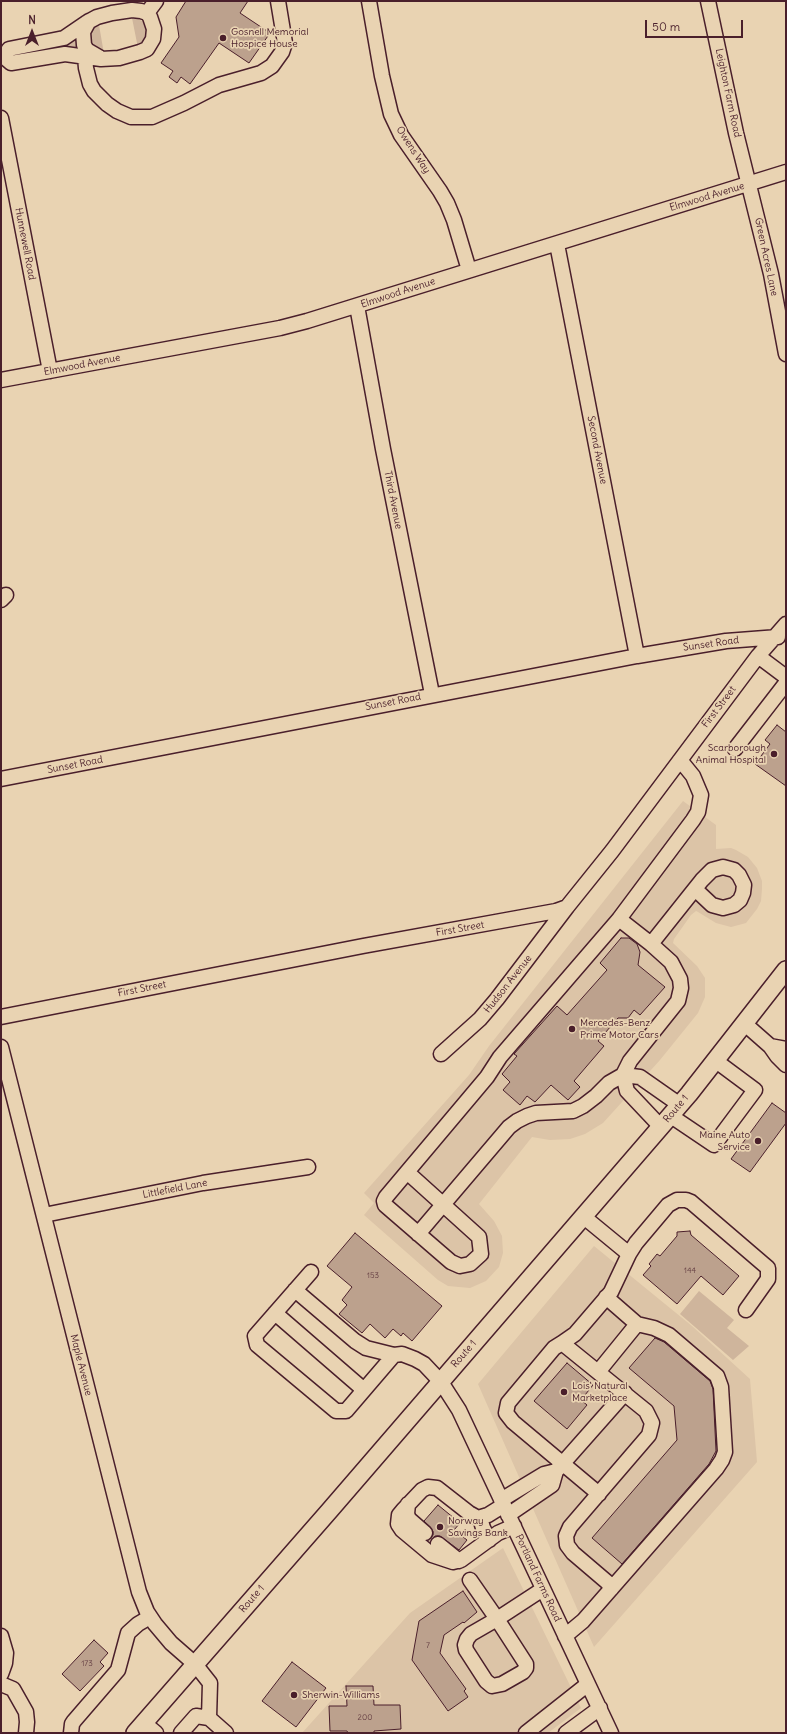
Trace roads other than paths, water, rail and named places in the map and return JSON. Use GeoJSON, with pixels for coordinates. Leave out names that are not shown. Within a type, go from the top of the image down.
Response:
{"type":"FeatureCollection","features":[{"type":"Feature","properties":{"kind":"main road","name":"Route 1"},"geometry":{"type":"LineString","coordinates":[[145,1730],[195,1664],[671,1116],[716,1061],[786,970]]}},
{"type":"Feature","properties":{"kind":"street"},"geometry":{"type":"LineString","coordinates":[[147,13],[156,1]]}},
{"type":"Feature","properties":{"kind":"street"},"geometry":{"type":"LineString","coordinates":[[85,57],[90,84],[94,91],[107,104],[117,111],[131,117],[152,117],[219,85],[261,72],[272,66],[282,52],[285,43],[278,1]]}},
{"type":"Feature","properties":{"kind":"street","name":"Owens Way"},"geometry":{"type":"LineString","coordinates":[[369,1],[382,76],[391,114],[401,135],[447,203],[469,270]]}},
{"type":"Feature","properties":{"kind":"street","name":"Leighton Farm Road"},"geometry":{"type":"LineString","coordinates":[[708,1],[736,133],[750,184]]}},
{"type":"Feature","properties":{"kind":"street"},"geometry":{"type":"LineString","coordinates":[[132,10],[147,13],[150,17],[155,32],[151,43],[147,48],[131,56],[102,59],[65,54],[11,63],[2,57],[9,49],[64,38],[89,21],[105,15],[132,10]]}},
{"type":"Feature","properties":{"kind":"street"},"geometry":{"type":"LineString","coordinates":[[89,21],[83,32],[84,45],[92,53],[102,59]]}},
{"type":"Feature","properties":{"kind":"street","name":"Hunnewell Road"},"geometry":{"type":"LineString","coordinates":[[1,118],[50,371]]}},
{"type":"Feature","properties":{"kind":"street","name":"Elmwood Avenue"},"geometry":{"type":"LineString","coordinates":[[1,380],[280,328],[357,306],[786,172]]}},
{"type":"Feature","properties":{"kind":"street","name":"Green Acres Lane"},"geometry":{"type":"LineString","coordinates":[[750,184],[771,274],[786,354]]}},
{"type":"Feature","properties":{"kind":"street","name":"Second Avenue"},"geometry":{"type":"LineString","coordinates":[[557,244],[637,656]]}},
{"type":"Feature","properties":{"kind":"street","name":"Third Avenue"},"geometry":{"type":"LineString","coordinates":[[357,306],[383,449],[432,694]]}},
{"type":"Feature","properties":{"kind":"street","name":"First Street"},"geometry":{"type":"LineString","coordinates":[[1,1017],[556,911],[567,907],[612,851],[758,656],[780,637],[786,624]]}},
{"type":"Feature","properties":{"kind":"street","name":"Sunset Road"},"geometry":{"type":"LineString","coordinates":[[1,779],[432,694],[637,656],[726,641],[780,637]]}},
{"type":"Feature","properties":{"kind":"street"},"geometry":{"type":"LineString","coordinates":[[758,656],[786,677]]}},
{"type":"Feature","properties":{"kind":"street"},"geometry":{"type":"LineString","coordinates":[[735,749],[786,683]]}},
{"type":"Feature","properties":{"kind":"street"},"geometry":{"type":"LineString","coordinates":[[407,1172],[479,1237],[481,1254],[476,1260],[466,1266],[456,1265],[451,1262],[385,1205],[384,1201],[386,1197],[407,1172],[488,1076],[500,1057],[619,919],[698,812],[701,795],[693,776],[680,760]]}},
{"type":"Feature","properties":{"kind":"street"},"geometry":{"type":"LineString","coordinates":[[651,944],[695,889]]}},
{"type":"Feature","properties":{"kind":"street","name":"Hudson Avenue"},"geometry":{"type":"LineString","coordinates":[[441,1054],[480,1019],[493,1004],[567,907]]}},
{"type":"Feature","properties":{"kind":"street"},"geometry":{"type":"LineString","coordinates":[[418,1234],[509,1127],[517,1121],[536,1113],[573,1111],[583,1106],[609,1083],[623,1075],[630,1061],[678,1002],[680,994],[680,978],[676,969],[664,954],[619,919]]}},
{"type":"Feature","properties":{"kind":"street"},"geometry":{"type":"LineString","coordinates":[[744,1024],[770,1046],[777,1056],[786,1064]]}},
{"type":"Feature","properties":{"kind":"street"},"geometry":{"type":"LineString","coordinates":[[770,1046],[786,1049]]}},
{"type":"Feature","properties":{"kind":"street","name":"Maple Avenue"},"geometry":{"type":"LineString","coordinates":[[1,1048],[139,1592],[150,1617],[171,1643],[195,1664],[210,1683],[210,1718]]}},
{"type":"Feature","properties":{"kind":"street"},"geometry":{"type":"LineString","coordinates":[[623,1075],[627,1091],[671,1116],[714,1145],[755,1090],[716,1061]]}},
{"type":"Feature","properties":{"kind":"street"},"geometry":{"type":"LineString","coordinates":[[623,1075],[640,1077],[671,1116]]}},
{"type":"Feature","properties":{"kind":"street","name":"Littlefield Lane"},"geometry":{"type":"LineString","coordinates":[[44,1215],[203,1183],[308,1167]]}},
{"type":"Feature","properties":{"kind":"street"},"geometry":{"type":"LineString","coordinates":[[599,1494],[559,1467],[513,1422],[506,1413],[506,1408],[508,1403],[554,1348],[575,1334],[611,1292],[629,1254],[636,1243],[668,1205],[678,1200],[686,1200],[691,1202],[768,1268],[768,1280],[746,1310]]}},
{"type":"Feature","properties":{"kind":"street"},"geometry":{"type":"LineString","coordinates":[[584,1217],[629,1254]]}},
{"type":"Feature","properties":{"kind":"street"},"geometry":{"type":"LineString","coordinates":[[311,1272],[255,1336],[257,1345],[336,1412],[346,1411],[394,1355]]}},
{"type":"Feature","properties":{"kind":"street","name":"Portland Farms Road"},"geometry":{"type":"LineString","coordinates":[[295,1290],[355,1341],[366,1348],[394,1355],[402,1354],[416,1359],[424,1364],[440,1382],[459,1410],[611,1733]]}},
{"type":"Feature","properties":{"kind":"street"},"geometry":{"type":"LineString","coordinates":[[566,1636],[583,1621],[716,1469],[725,1452],[721,1388],[717,1376],[669,1335],[654,1328],[637,1324],[606,1297]]}},
{"type":"Feature","properties":{"kind":"street"},"geometry":{"type":"LineString","coordinates":[[275,1313],[364,1390]]}},
{"type":"Feature","properties":{"kind":"street"},"geometry":{"type":"LineString","coordinates":[[598,1372],[637,1324]]}},
{"type":"Feature","properties":{"kind":"street"},"geometry":{"type":"LineString","coordinates":[[562,1342],[625,1393],[649,1415],[652,1423],[651,1431],[570,1527],[566,1536],[565,1542],[573,1553],[612,1588]]}},
{"type":"Feature","properties":{"kind":"street"},"geometry":{"type":"LineString","coordinates":[[507,1511],[480,1518],[469,1513],[433,1486],[422,1490],[408,1504],[400,1515],[400,1528],[432,1555],[456,1561],[498,1533],[507,1511],[544,1474],[559,1467],[625,1393]]}},
{"type":"Feature","properties":{"kind":"street"},"geometry":{"type":"LineString","coordinates":[[408,1504],[404,1513],[404,1520],[407,1525],[424,1536]]}},
{"type":"Feature","properties":{"kind":"street"},"geometry":{"type":"LineString","coordinates":[[480,1518],[489,1540]]}},
{"type":"Feature","properties":{"kind":"street"},"geometry":{"type":"LineString","coordinates":[[436,1546],[456,1561]]}},
{"type":"Feature","properties":{"kind":"street"},"geometry":{"type":"LineString","coordinates":[[470,1580],[497,1619],[526,1666],[522,1672],[506,1682],[498,1686],[492,1686],[486,1681],[469,1655],[465,1645],[467,1639],[472,1634],[497,1619],[543,1589]]}},
{"type":"Feature","properties":{"kind":"street"},"geometry":{"type":"LineString","coordinates":[[71,1733],[72,1724],[74,1721],[118,1670],[128,1632],[150,1617]]}},
{"type":"Feature","properties":{"kind":"street"},"geometry":{"type":"LineString","coordinates":[[1,1636],[6,1658],[1,1674]]}},
{"type":"Feature","properties":{"kind":"street"},"geometry":{"type":"LineString","coordinates":[[1,1684],[12,1690],[26,1712],[26,1733]]}},
{"type":"Feature","properties":{"kind":"street"},"geometry":{"type":"LineString","coordinates":[[526,1733],[588,1684]]}},
{"type":"Feature","properties":{"kind":"street"},"geometry":{"type":"LineString","coordinates":[[566,1733],[600,1708]]}},
{"type":"Feature","properties":{"kind":"street"},"geometry":{"type":"LineString","coordinates":[[181,1733],[196,1716],[210,1718],[226,1733]]}},
{"type":"Feature","properties":{"kind":"tunnel"},"geometry":{"type":"LineString","coordinates":[[422,1538],[435,1547]]}},
{"type":"Feature","properties":{"kind":"place","name":"Gosnell Memorial Hospice House"},"geometry":{"type":"Point","coordinates":[223,38]}},
{"type":"Feature","properties":{"kind":"place","name":"Scarborough Animal Hospital"},"geometry":{"type":"Point","coordinates":[774,754]}},
{"type":"Feature","properties":{"kind":"place","name":"Mercedes-Benz Prime Motor Cars"},"geometry":{"type":"Point","coordinates":[572,1029]}},
{"type":"Feature","properties":{"kind":"place","name":"Maine Auto Service"},"geometry":{"type":"Point","coordinates":[758,1141]}},
{"type":"Feature","properties":{"kind":"place","name":"Lois' Natural Marketplace"},"geometry":{"type":"Point","coordinates":[564,1392]}},
{"type":"Feature","properties":{"kind":"place","name":"Norway Savings Bank"},"geometry":{"type":"Point","coordinates":[440,1527]}},
{"type":"Feature","properties":{"kind":"place","name":"Sherwin-Williams"},"geometry":{"type":"Point","coordinates":[294,1695]}}]}
